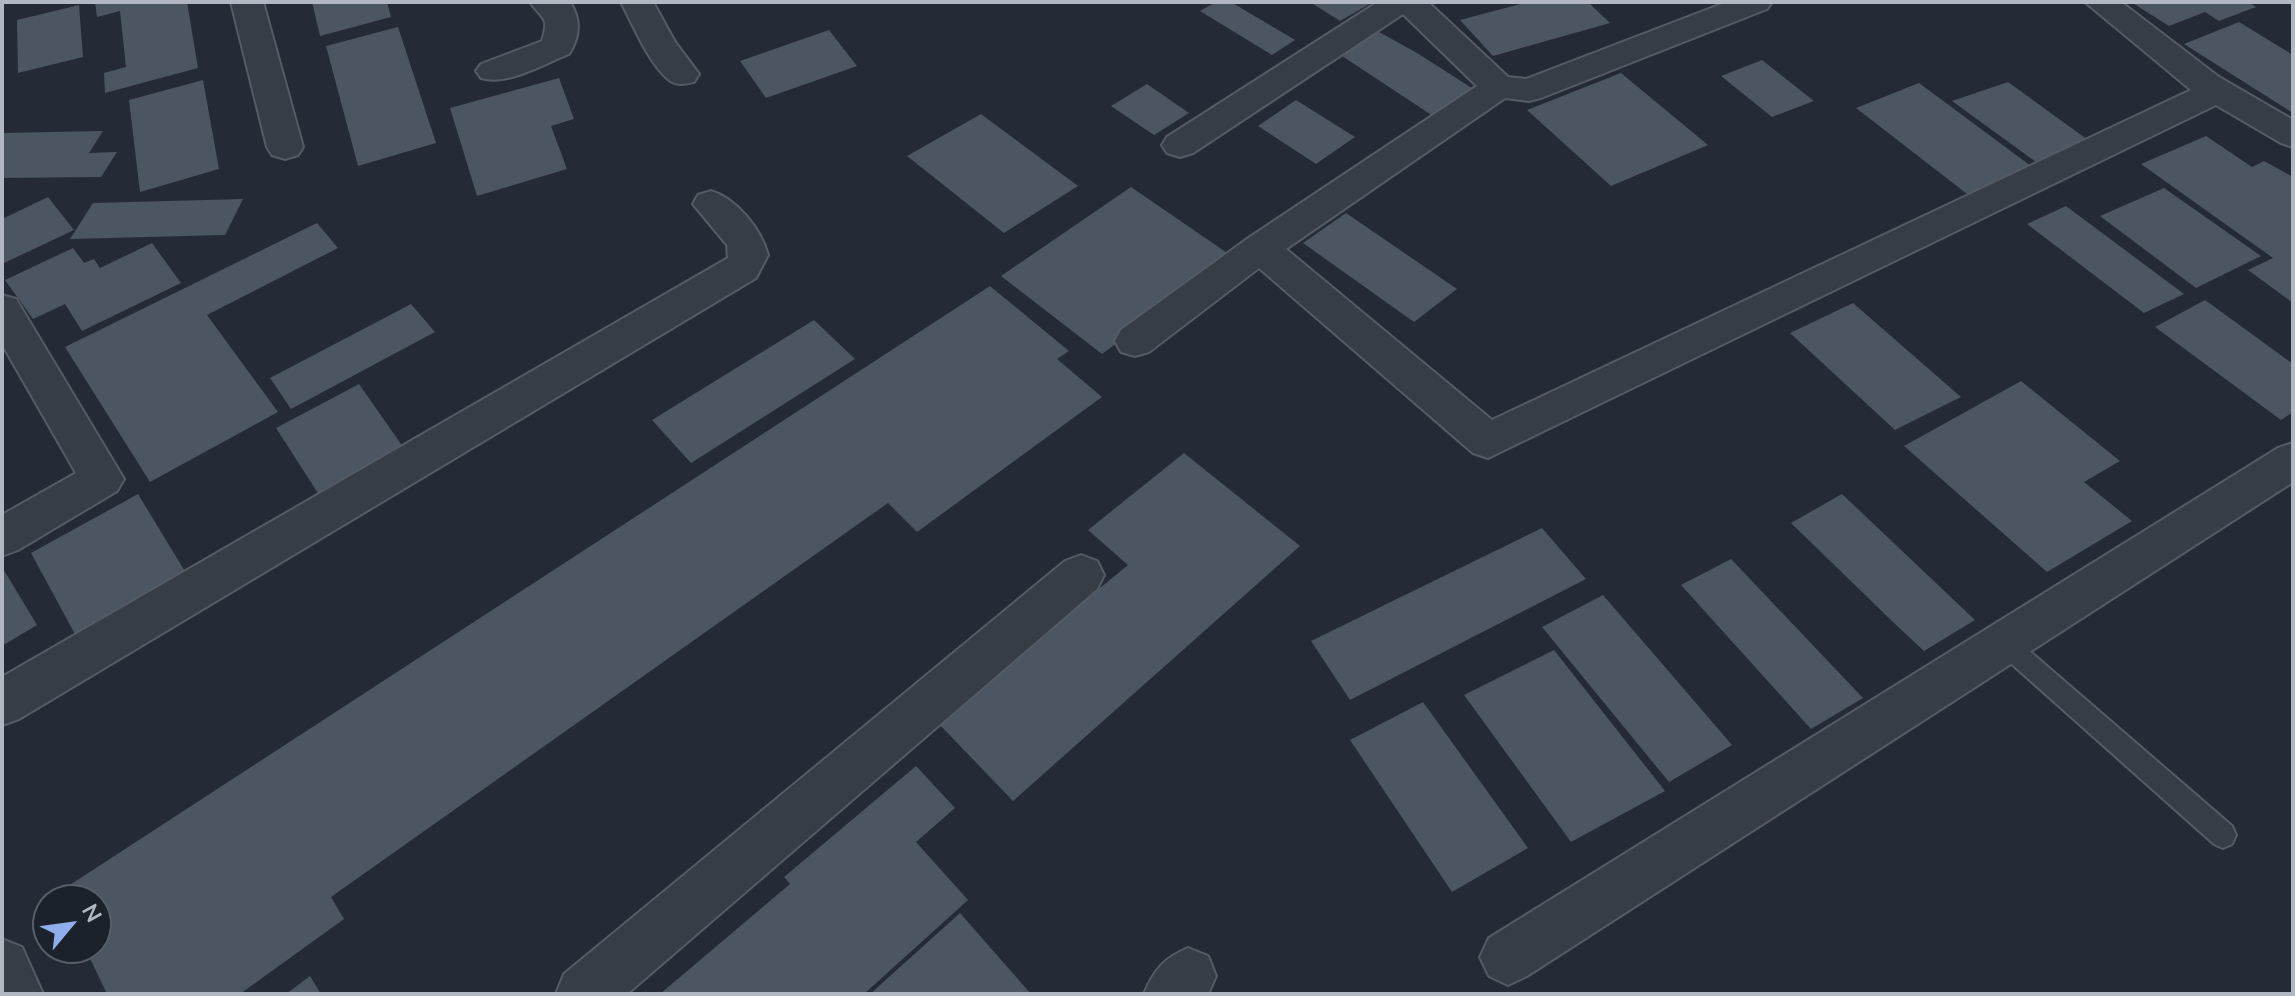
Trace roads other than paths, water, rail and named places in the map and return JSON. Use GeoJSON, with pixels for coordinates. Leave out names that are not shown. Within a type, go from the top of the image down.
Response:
{"type":"FeatureCollection","features":[{"type":"Feature","properties":{"kind":"street"},"geometry":{"type":"LineString","coordinates":[[247,2],[285,147]]}},
{"type":"Feature","properties":{"kind":"street"},"geometry":{"type":"LineString","coordinates":[[493,71],[557,47],[563,25],[557,7],[546,2]]}},
{"type":"Feature","properties":{"kind":"street"},"geometry":{"type":"LineString","coordinates":[[637,2],[660,45],[682,74]]}},
{"type":"Feature","properties":{"kind":"street"},"geometry":{"type":"LineString","coordinates":[[1180,145],[1400,2]]}},
{"type":"Feature","properties":{"kind":"street"},"geometry":{"type":"LineString","coordinates":[[1409,2],[1498,87],[1529,90],[1756,2]]}},
{"type":"Feature","properties":{"kind":"street"},"geometry":{"type":"LineString","coordinates":[[2101,2],[2217,91],[2293,135]]}},
{"type":"Feature","properties":{"kind":"street"},"geometry":{"type":"LineString","coordinates":[[1135,341],[1260,248],[1498,87]]}},
{"type":"Feature","properties":{"kind":"street"},"geometry":{"type":"LineString","coordinates":[[1260,248],[1488,441],[2217,91]]}},
{"type":"Feature","properties":{"kind":"street"},"geometry":{"type":"LineString","coordinates":[[2,703],[742,268],[749,255],[745,240],[711,204]]}},
{"type":"Feature","properties":{"kind":"street"},"geometry":{"type":"LineString","coordinates":[[2,309],[102,479],[2,537]]}},
{"type":"Feature","properties":{"kind":"street"},"geometry":{"type":"LineString","coordinates":[[1508,957],[2293,460]]}},
{"type":"Feature","properties":{"kind":"street"},"geometry":{"type":"LineString","coordinates":[[584,994],[1081,575]]}},
{"type":"Feature","properties":{"kind":"street"},"geometry":{"type":"LineString","coordinates":[[2,967],[15,994]]}},
{"type":"Feature","properties":{"kind":"lane"},"geometry":{"type":"LineString","coordinates":[[2004,643],[2223,835]]}}]}
